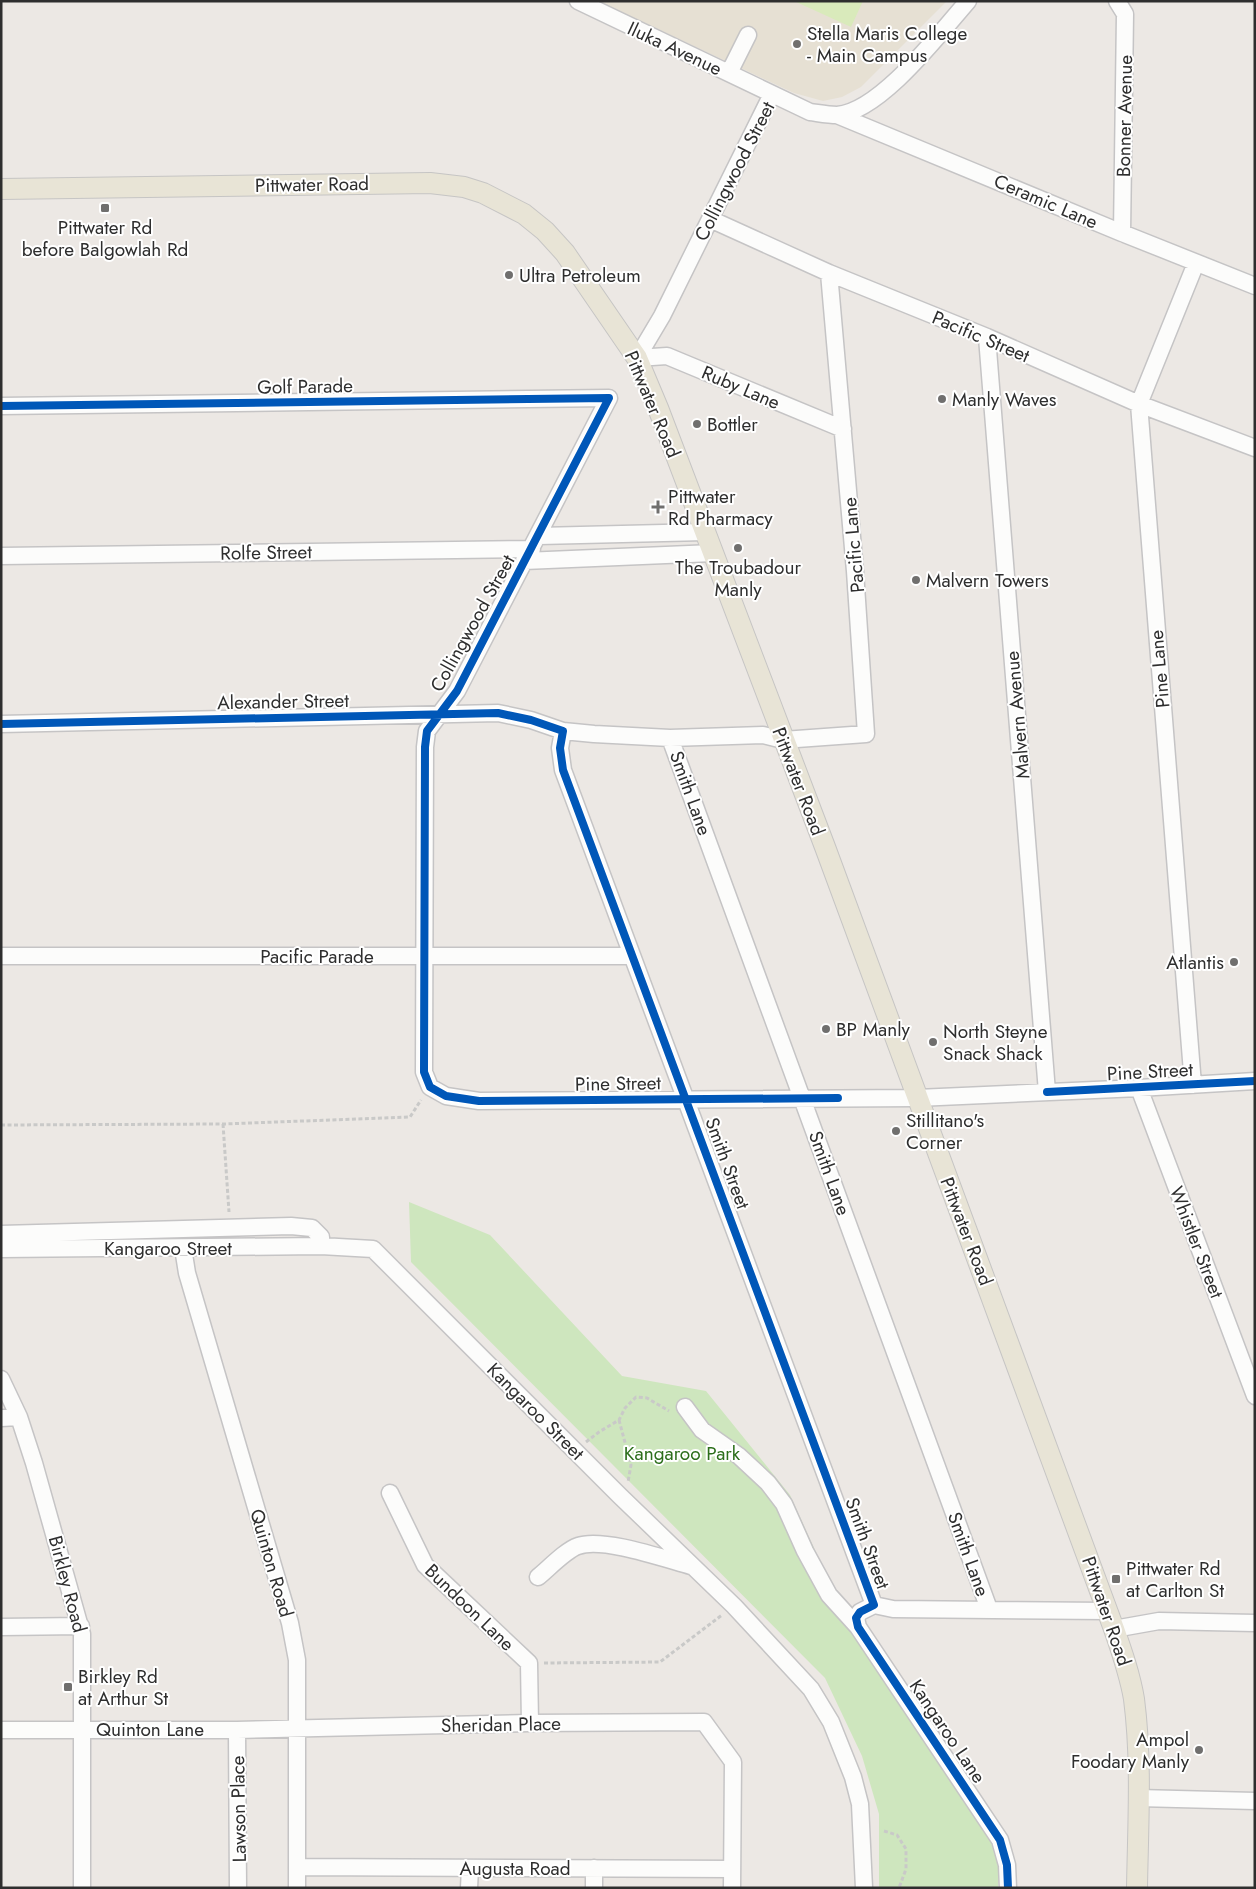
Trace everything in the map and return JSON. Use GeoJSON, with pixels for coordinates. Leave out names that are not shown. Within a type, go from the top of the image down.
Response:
{"type":"FeatureCollection","features":[{"type":"Feature","properties":{"kind":"main road","name":"Pittwater Road"},"geometry":{"type":"LineString","coordinates":[[1,189],[345,183],[430,183],[464,187],[500,200],[524,214],[545,231],[583,277],[637,358],[713,553],[1111,1620],[1129,1676],[1134,1700],[1138,1744],[1137,1888]]}},
{"type":"Feature","properties":{"kind":"street","name":"Iluka Avenue"},"geometry":{"type":"LineString","coordinates":[[578,1],[772,94]]}},
{"type":"Feature","properties":{"kind":"street","name":"Collingwood Street"},"geometry":{"type":"LineString","coordinates":[[637,358],[662,316],[772,94],[810,112],[837,115],[861,106],[893,84],[968,1]]}},
{"type":"Feature","properties":{"kind":"street","name":"Bonner Avenue"},"geometry":{"type":"LineString","coordinates":[[1116,1],[1125,14],[1122,233]]}},
{"type":"Feature","properties":{"kind":"street"},"geometry":{"type":"LineString","coordinates":[[729,73],[748,35]]}},
{"type":"Feature","properties":{"kind":"street","name":"Ceramic Lane"},"geometry":{"type":"LineString","coordinates":[[837,115],[1255,286]]}},
{"type":"Feature","properties":{"kind":"street","name":"Pacific Street"},"geometry":{"type":"LineString","coordinates":[[710,219],[829,273],[987,337],[1139,404],[1255,448]]}},
{"type":"Feature","properties":{"kind":"street","name":"Pine Lane"},"geometry":{"type":"LineString","coordinates":[[1193,1085],[1139,404],[1196,263]]}},
{"type":"Feature","properties":{"kind":"street","name":"Pacific Lane"},"geometry":{"type":"LineString","coordinates":[[783,740],[866,734],[829,273]]}},
{"type":"Feature","properties":{"kind":"street","name":"Malvern Avenue"},"geometry":{"type":"LineString","coordinates":[[987,337],[1047,1092]]}},
{"type":"Feature","properties":{"kind":"street","name":"Ruby Lane"},"geometry":{"type":"LineString","coordinates":[[637,358],[667,356],[843,429]]}},
{"type":"Feature","properties":{"kind":"street","name":"Collingwood Street"},"geometry":{"type":"LineString","coordinates":[[430,1087],[424,1072],[426,956],[425,747],[427,731],[457,691],[609,398]]}},
{"type":"Feature","properties":{"kind":"street","name":"Golf Parade"},"geometry":{"type":"LineString","coordinates":[[1,406],[609,398]]}},
{"type":"Feature","properties":{"kind":"street","name":"Rolfe Street"},"geometry":{"type":"LineString","coordinates":[[532,549],[705,532]]}},
{"type":"Feature","properties":{"kind":"street","name":"Rolfe Street"},"geometry":{"type":"LineString","coordinates":[[1,556],[532,549],[713,553]]}},
{"type":"Feature","properties":{"kind":"street","name":"Alexander Street"},"geometry":{"type":"LineString","coordinates":[[1,724],[498,713],[531,720],[563,731],[670,738],[763,735],[783,740]]}},
{"type":"Feature","properties":{"kind":"street","name":"Smith Street"},"geometry":{"type":"LineString","coordinates":[[563,731],[560,748],[563,770],[874,1605]]}},
{"type":"Feature","properties":{"kind":"street","name":"Smith Lane"},"geometry":{"type":"LineString","coordinates":[[670,738],[989,1609]]}},
{"type":"Feature","properties":{"kind":"street","name":"Pacific Parade"},"geometry":{"type":"LineString","coordinates":[[1,956],[632,956]]}},
{"type":"Feature","properties":{"kind":"street","name":"Pine Street"},"geometry":{"type":"LineString","coordinates":[[430,1087],[446,1096],[480,1101],[803,1097],[917,1098],[1255,1081]]}},
{"type":"Feature","properties":{"kind":"street","name":"Whistler Street"},"geometry":{"type":"LineString","coordinates":[[1139,1088],[1255,1396]]}},
{"type":"Feature","properties":{"kind":"street"},"geometry":{"type":"LineString","coordinates":[[1,1234],[230,1227],[307,1227],[317,1232],[321,1237],[321,1246]]}},
{"type":"Feature","properties":{"kind":"street","name":"Kangaroo Street"},"geometry":{"type":"LineString","coordinates":[[1,1249],[321,1246],[374,1248],[620,1496],[734,1606],[811,1688],[841,1744],[860,1804],[864,1888]]}},
{"type":"Feature","properties":{"kind":"street","name":"Quinton Road"},"geometry":{"type":"LineString","coordinates":[[184,1248],[187,1273],[290,1623],[297,1660],[297,1888]]}},
{"type":"Feature","properties":{"kind":"street","name":"Birkley Road"},"geometry":{"type":"LineString","coordinates":[[1,1379],[19,1417],[81,1626],[83,1728],[82,1888]]}},
{"type":"Feature","properties":{"kind":"street","name":"Kangaroo Lane"},"geometry":{"type":"LineString","coordinates":[[678,1409],[702,1430],[739,1456],[768,1483],[784,1504],[805,1551],[829,1596],[858,1627],[1000,1840],[1007,1866],[1008,1888]]}},
{"type":"Feature","properties":{"kind":"street"},"geometry":{"type":"LineString","coordinates":[[1,1418],[19,1417]]}},
{"type":"Feature","properties":{"kind":"street","name":"Bundoon Lane"},"geometry":{"type":"LineString","coordinates":[[390,1493],[425,1566],[529,1664],[530,1723]]}},
{"type":"Feature","properties":{"kind":"street"},"geometry":{"type":"LineString","coordinates":[[538,1577],[577,1546],[593,1544],[626,1549],[694,1567]]}},
{"type":"Feature","properties":{"kind":"street"},"geometry":{"type":"LineString","coordinates":[[858,1627],[856,1618],[860,1612],[874,1605],[893,1609],[989,1609],[1111,1620],[1255,1623]]}},
{"type":"Feature","properties":{"kind":"street"},"geometry":{"type":"LineString","coordinates":[[1,1627],[81,1626]]}},
{"type":"Feature","properties":{"kind":"street","name":"Sheridan Place"},"geometry":{"type":"LineString","coordinates":[[298,1728],[530,1723],[704,1722],[733,1762],[732,1869]]}},
{"type":"Feature","properties":{"kind":"street","name":"Quinton Lane"},"geometry":{"type":"LineString","coordinates":[[1,1730],[83,1728],[237,1730],[298,1728]]}},
{"type":"Feature","properties":{"kind":"street","name":"Lawson Place"},"geometry":{"type":"LineString","coordinates":[[237,1730],[238,1888]]}},
{"type":"Feature","properties":{"kind":"street"},"geometry":{"type":"LineString","coordinates":[[1138,1798],[1255,1801]]}},
{"type":"Feature","properties":{"kind":"street","name":"Augusta Road"},"geometry":{"type":"LineString","coordinates":[[297,1867],[732,1869]]}},
{"type":"Feature","properties":{"kind":"street"},"geometry":{"type":"LineString","coordinates":[[469,1888],[470,1868]]}},
{"type":"Feature","properties":{"kind":"street"},"geometry":{"type":"LineString","coordinates":[[594,1868],[594,1888]]}},
{"type":"Feature","properties":{"kind":"street"},"geometry":{"type":"LineString","coordinates":[[732,1869],[732,1888]]}},
{"type":"Feature","properties":{"kind":"path"},"geometry":{"type":"LineString","coordinates":[[1,1125],[223,1124],[410,1117],[430,1087]]}},
{"type":"Feature","properties":{"kind":"path"},"geometry":{"type":"LineString","coordinates":[[223,1124],[230,1227]]}},
{"type":"Feature","properties":{"kind":"path"},"geometry":{"type":"LineString","coordinates":[[576,1450],[599,1432],[619,1420],[625,1408],[636,1396],[678,1409]]}},
{"type":"Feature","properties":{"kind":"path"},"geometry":{"type":"LineString","coordinates":[[619,1420],[632,1465],[630,1479],[620,1496]]}},
{"type":"Feature","properties":{"kind":"path"},"geometry":{"type":"LineString","coordinates":[[529,1664],[660,1662],[734,1606]]}},
{"type":"Feature","properties":{"kind":"path"},"geometry":{"type":"LineString","coordinates":[[884,1831],[897,1835],[906,1850],[906,1869],[898,1888]]}},
{"type":"Feature","properties":{"kind":"shaded area","name":"Stella Maris College - Main Campus"},"geometry":{"type":"Polygon","coordinates":[[[598,1],[947,1],[861,87],[842,97],[823,101],[794,93],[598,1]]]}},
{"type":"Feature","properties":{"kind":"green space"},"geometry":{"type":"Polygon","coordinates":[[[794,1],[863,1],[851,27],[794,1]]]}},
{"type":"Feature","properties":{"kind":"green space","name":"Kangaroo Park"},"geometry":{"type":"Polygon","coordinates":[[[409,1202],[490,1235],[622,1376],[706,1391],[790,1495],[836,1597],[992,1844],[999,1870],[998,1888],[879,1888],[879,1814],[862,1756],[825,1678],[411,1262],[409,1202]]]}},
{"type":"Feature","properties":{"kind":"cycle path"},"geometry":{"type":"LineString","coordinates":[[1,406],[609,398],[457,691],[427,731],[425,747],[424,1072],[430,1087],[446,1096],[479,1101],[838,1098]]}},
{"type":"Feature","properties":{"kind":"cycle path"},"geometry":{"type":"LineString","coordinates":[[1,724],[498,713],[531,720],[563,731],[560,748],[563,770],[874,1605],[860,1612],[856,1618],[858,1627],[1000,1840],[1007,1865],[1008,1888]]}},
{"type":"Feature","properties":{"kind":"cycle path"},"geometry":{"type":"LineString","coordinates":[[1047,1092],[1255,1081]]}},
{"type":"Feature","properties":{"kind":"place","name":"Stella Maris College - Main Campus"},"geometry":{"type":"Point","coordinates":[797,44]}},
{"type":"Feature","properties":{"kind":"place","name":"Pittwater Rd before Balgowlah Rd"},"geometry":{"type":"Point","coordinates":[105,208]}},
{"type":"Feature","properties":{"kind":"place","name":"Ultra Petroleum"},"geometry":{"type":"Point","coordinates":[509,275]}},
{"type":"Feature","properties":{"kind":"place","name":"Manly Waves"},"geometry":{"type":"Point","coordinates":[942,399]}},
{"type":"Feature","properties":{"kind":"place","name":"Bottler"},"geometry":{"type":"Point","coordinates":[697,424]}},
{"type":"Feature","properties":{"kind":"place","name":"Pittwater Rd Pharmacy"},"geometry":{"type":"Point","coordinates":[658,507]}},
{"type":"Feature","properties":{"kind":"place","name":"The Troubadour Manly"},"geometry":{"type":"Point","coordinates":[738,548]}},
{"type":"Feature","properties":{"kind":"place","name":"Malvern Towers"},"geometry":{"type":"Point","coordinates":[916,580]}},
{"type":"Feature","properties":{"kind":"place","name":"Atlantis"},"geometry":{"type":"Point","coordinates":[1234,962]}},
{"type":"Feature","properties":{"kind":"place","name":"BP Manly"},"geometry":{"type":"Point","coordinates":[826,1029]}},
{"type":"Feature","properties":{"kind":"place","name":"North Steyne Snack Shack"},"geometry":{"type":"Point","coordinates":[933,1042]}},
{"type":"Feature","properties":{"kind":"place","name":"Stillitano's Corner"},"geometry":{"type":"Point","coordinates":[896,1131]}},
{"type":"Feature","properties":{"kind":"place","name":"Pittwater Rd at Carlton St"},"geometry":{"type":"Point","coordinates":[1116,1579]}},
{"type":"Feature","properties":{"kind":"place","name":"Birkley Rd at Arthur St"},"geometry":{"type":"Point","coordinates":[68,1687]}},
{"type":"Feature","properties":{"kind":"place","name":"Ampol Foodary Manly"},"geometry":{"type":"Point","coordinates":[1199,1750]}}]}
